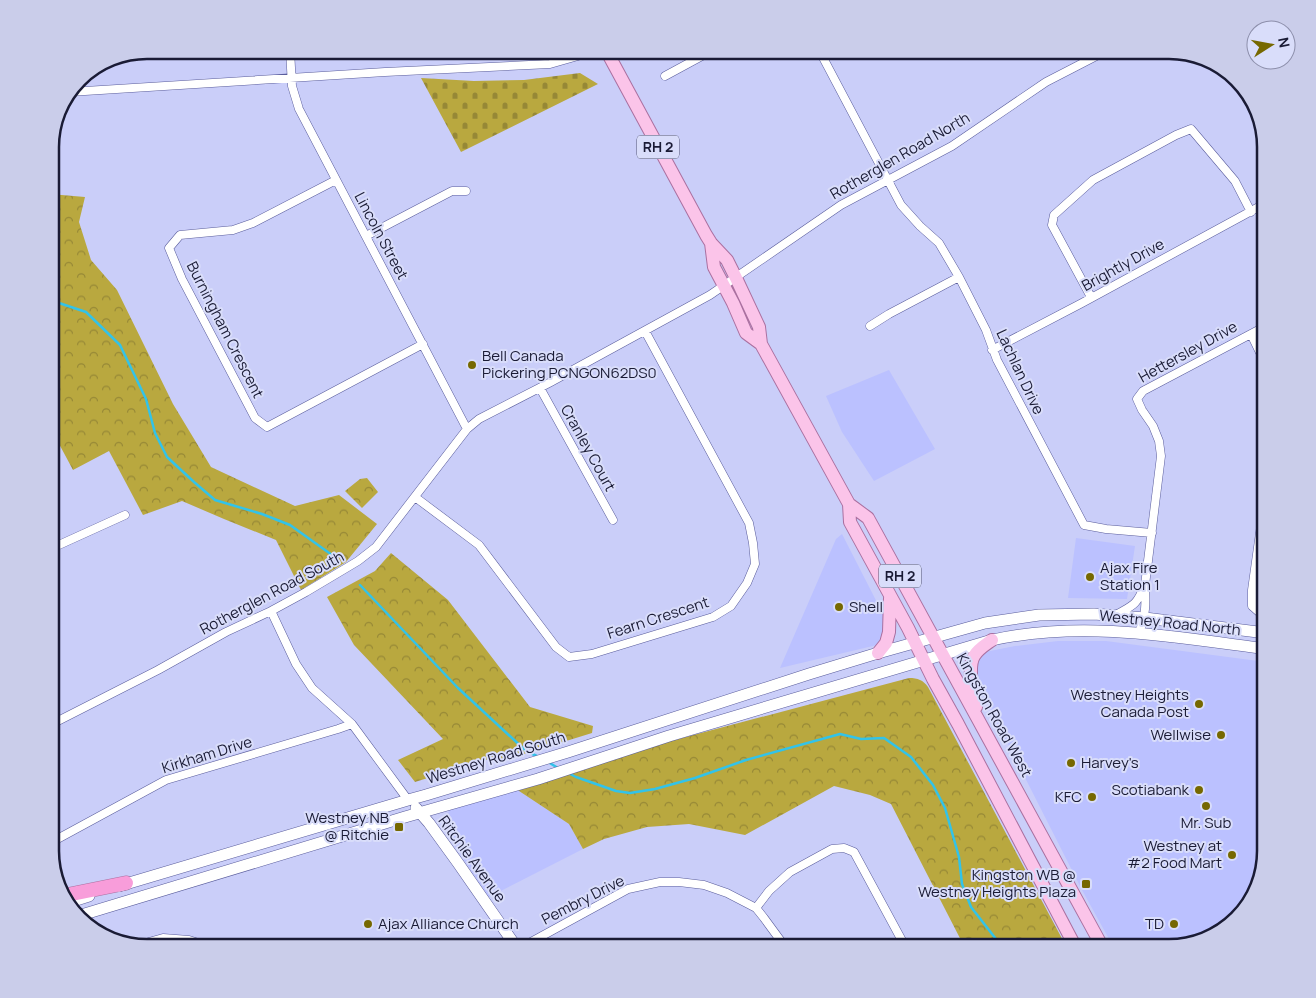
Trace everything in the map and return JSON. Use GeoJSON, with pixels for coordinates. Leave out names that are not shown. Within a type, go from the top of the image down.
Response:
{"type":"FeatureCollection","features":[{"type":"Feature","properties":{"kind":"highway"},"geometry":{"type":"LineString","coordinates":[[71,894],[126,883]]}},
{"type":"Feature","properties":{"kind":"main road","name":"Kingston Road West"},"geometry":{"type":"LineString","coordinates":[[611,59],[711,243],[727,260],[760,327],[761,344]]}},
{"type":"Feature","properties":{"kind":"main road","name":"Kingston Road West"},"geometry":{"type":"LineString","coordinates":[[711,243],[714,267],[746,333],[761,344],[849,504],[868,518],[1098,939]]}},
{"type":"Feature","properties":{"kind":"main road","name":"Kingston Road West"},"geometry":{"type":"LineString","coordinates":[[849,504],[850,522],[1071,939]]}},
{"type":"Feature","properties":{"kind":"main road"},"geometry":{"type":"LineString","coordinates":[[878,653],[886,643],[889,632],[890,596]]}},
{"type":"Feature","properties":{"kind":"main road","name":"Westney Road North"},"geometry":{"type":"LineString","coordinates":[[933,638],[985,623],[1039,615],[1116,615],[1257,632]]}},
{"type":"Feature","properties":{"kind":"main road","name":"Westney Road North"},"geometry":{"type":"LineString","coordinates":[[924,660],[992,640],[1043,632],[1083,630],[1139,632],[1257,647]]}},
{"type":"Feature","properties":{"kind":"main road","name":"Westney Road South"},"geometry":{"type":"LineString","coordinates":[[74,901],[126,883],[568,752],[878,653],[933,638]]}},
{"type":"Feature","properties":{"kind":"main road"},"geometry":{"type":"LineString","coordinates":[[978,719],[973,692],[972,659],[978,650],[992,640]]}},
{"type":"Feature","properties":{"kind":"main road","name":"Westney Road South"},"geometry":{"type":"LineString","coordinates":[[86,914],[420,812],[578,767],[668,736],[924,660]]}},
{"type":"Feature","properties":{"kind":"main road","name":"Ritchie Avenue"},"geometry":{"type":"LineString","coordinates":[[408,800],[420,812],[458,862],[512,939]]}},
{"type":"Feature","properties":{"kind":"street","name":"Lincoln Street"},"geometry":{"type":"LineString","coordinates":[[291,59],[292,86],[299,109],[467,429]]}},
{"type":"Feature","properties":{"kind":"street"},"geometry":{"type":"LineString","coordinates":[[79,91],[385,72],[550,64],[568,59]]}},
{"type":"Feature","properties":{"kind":"street"},"geometry":{"type":"LineString","coordinates":[[665,76],[696,59]]}},
{"type":"Feature","properties":{"kind":"street","name":"Lachlan Drive"},"geometry":{"type":"LineString","coordinates":[[824,59],[901,205],[939,243],[958,277],[986,330],[992,350],[1084,525],[1152,533]]}},
{"type":"Feature","properties":{"kind":"street","name":"Rotherglen Road North"},"geometry":{"type":"LineString","coordinates":[[724,286],[841,205],[952,146],[1046,82],[1091,59]]}},
{"type":"Feature","properties":{"kind":"street"},"geometry":{"type":"LineString","coordinates":[[1091,297],[1052,225],[1054,215],[1093,180],[1176,135],[1191,128],[1235,180],[1250,212]]}},
{"type":"Feature","properties":{"kind":"street","name":"Burningham Crescent"},"geometry":{"type":"LineString","coordinates":[[336,180],[233,230],[180,235],[169,248],[182,279],[250,409],[255,418],[268,427],[423,344]]}},
{"type":"Feature","properties":{"kind":"street"},"geometry":{"type":"LineString","coordinates":[[366,236],[452,191],[466,191]]}},
{"type":"Feature","properties":{"kind":"street","name":"Brightly Drive"},"geometry":{"type":"LineString","coordinates":[[992,350],[1257,208]]}},
{"type":"Feature","properties":{"kind":"street"},"geometry":{"type":"LineString","coordinates":[[870,326],[888,314],[958,277]]}},
{"type":"Feature","properties":{"kind":"street","name":"Rotherglen Road South"},"geometry":{"type":"LineString","coordinates":[[59,720],[158,670],[226,632],[271,612],[358,562],[376,547],[467,429],[479,419],[645,331],[724,286]]}},
{"type":"Feature","properties":{"kind":"street","name":"Fearn Crescent"},"geometry":{"type":"LineString","coordinates":[[415,497],[479,545],[556,647],[569,657],[592,654],[713,617],[731,606],[747,583],[755,564],[749,522],[645,331]]}},
{"type":"Feature","properties":{"kind":"street","name":"Hettersley Drive"},"geometry":{"type":"LineString","coordinates":[[1116,615],[1135,604],[1144,585],[1161,456],[1159,441],[1153,426],[1137,399],[1143,391],[1257,331]]}},
{"type":"Feature","properties":{"kind":"street"},"geometry":{"type":"LineString","coordinates":[[1251,334],[1257,346]]}},
{"type":"Feature","properties":{"kind":"street","name":"Cranley Court"},"geometry":{"type":"LineString","coordinates":[[540,388],[613,520]]}},
{"type":"Feature","properties":{"kind":"street"},"geometry":{"type":"LineString","coordinates":[[59,545],[125,514]]}},
{"type":"Feature","properties":{"kind":"street"},"geometry":{"type":"LineString","coordinates":[[1257,559],[1252,590],[1252,606],[1257,610]]}},
{"type":"Feature","properties":{"kind":"street","name":"Hettersley Drive"},"geometry":{"type":"LineString","coordinates":[[1139,632],[1145,618],[1144,585]]}},
{"type":"Feature","properties":{"kind":"street"},"geometry":{"type":"LineString","coordinates":[[271,612],[296,664],[312,688],[352,724],[408,800]]}},
{"type":"Feature","properties":{"kind":"street","name":"Kirkham Drive"},"geometry":{"type":"LineString","coordinates":[[59,838],[166,780],[338,730],[352,724]]}},
{"type":"Feature","properties":{"kind":"street"},"geometry":{"type":"LineString","coordinates":[[756,908],[769,891],[790,872],[832,849],[844,848],[854,852],[901,939]]}},
{"type":"Feature","properties":{"kind":"street","name":"Pembry Drive"},"geometry":{"type":"LineString","coordinates":[[535,939],[628,889],[660,882],[704,885],[727,893],[756,908],[779,939]]}},
{"type":"Feature","properties":{"kind":"street"},"geometry":{"type":"LineString","coordinates":[[159,939],[176,939]]}},
{"type":"Feature","properties":{"kind":"shaded area"},"geometry":{"type":"Polygon","coordinates":[[[889,370],[935,449],[874,481],[842,432],[826,396],[889,370]]]}},
{"type":"Feature","properties":{"kind":"shaded area"},"geometry":{"type":"Polygon","coordinates":[[[842,534],[885,618],[884,635],[877,645],[780,668],[836,539],[842,534]]]}},
{"type":"Feature","properties":{"kind":"shaded area"},"geometry":{"type":"Polygon","coordinates":[[[1076,538],[1135,546],[1127,599],[1068,598],[1076,538]]]}},
{"type":"Feature","properties":{"kind":"shaded area"},"geometry":{"type":"Polygon","coordinates":[[[1058,641],[1106,641],[1257,661],[1256,863],[1251,885],[1239,905],[1218,924],[1198,935],[1181,938],[1109,939],[1082,890],[976,681],[974,672],[979,654],[1015,646],[1058,641]]]}},
{"type":"Feature","properties":{"kind":"shaded area"},"geometry":{"type":"Polygon","coordinates":[[[516,789],[569,824],[583,849],[489,897],[443,829],[443,823],[446,814],[451,809],[516,789]]]}},
{"type":"Feature","properties":{"kind":"green space"},"geometry":{"type":"Polygon","coordinates":[[[580,73],[598,84],[461,152],[421,78],[474,81],[524,80],[580,73]]]}},
{"type":"Feature","properties":{"kind":"green space"},"geometry":{"type":"Polygon","coordinates":[[[59,195],[85,197],[79,222],[91,260],[117,290],[173,404],[211,467],[295,506],[339,495],[377,524],[346,562],[301,590],[276,540],[182,501],[143,515],[109,451],[73,470],[59,444],[59,195]]]}},
{"type":"Feature","properties":{"kind":"green space"},"geometry":{"type":"Polygon","coordinates":[[[367,478],[378,492],[362,508],[345,491],[360,479],[367,478]]]}},
{"type":"Feature","properties":{"kind":"green space"},"geometry":{"type":"Polygon","coordinates":[[[391,553],[448,600],[530,707],[593,726],[592,733],[508,759],[492,758],[415,782],[398,760],[443,739],[354,645],[327,597],[375,571],[391,553]]]}},
{"type":"Feature","properties":{"kind":"green space"},"geometry":{"type":"Polygon","coordinates":[[[909,678],[920,680],[928,687],[1062,939],[960,939],[891,804],[870,795],[834,786],[745,835],[689,824],[647,827],[604,839],[583,849],[569,824],[516,789],[667,742],[909,678]]]}},
{"type":"Feature","properties":{"kind":"waterway"},"geometry":{"type":"LineString","coordinates":[[59,303],[86,312],[120,345],[146,399],[155,433],[167,457],[194,482],[215,500],[262,514],[290,525],[332,555]]}},
{"type":"Feature","properties":{"kind":"waterway"},"geometry":{"type":"LineString","coordinates":[[360,585],[458,688],[526,751],[539,757]]}},
{"type":"Feature","properties":{"kind":"waterway"},"geometry":{"type":"LineString","coordinates":[[568,773],[616,791],[630,793],[655,789],[695,778],[746,760],[840,734],[861,739],[884,738],[911,757],[933,785],[945,808],[959,857],[962,884],[971,907],[996,939]]}},
{"type":"Feature","properties":{"kind":"waterway"},"geometry":{"type":"LineString","coordinates":[[548,762],[558,768]]}},
{"type":"Feature","properties":{"kind":"place","name":"Bell Canada Pickering PCNGON62DS0"},"geometry":{"type":"Point","coordinates":[472,365]}},
{"type":"Feature","properties":{"kind":"place","name":"Ajax Fire Station 1"},"geometry":{"type":"Point","coordinates":[1090,577]}},
{"type":"Feature","properties":{"kind":"place","name":"Shell"},"geometry":{"type":"Point","coordinates":[839,607]}},
{"type":"Feature","properties":{"kind":"place","name":"Westney Heights Canada Post"},"geometry":{"type":"Point","coordinates":[1199,704]}},
{"type":"Feature","properties":{"kind":"place","name":"Wellwise"},"geometry":{"type":"Point","coordinates":[1221,735]}},
{"type":"Feature","properties":{"kind":"place","name":"Harvey's"},"geometry":{"type":"Point","coordinates":[1071,763]}},
{"type":"Feature","properties":{"kind":"place","name":"Scotiabank"},"geometry":{"type":"Point","coordinates":[1199,790]}},
{"type":"Feature","properties":{"kind":"place","name":"KFC"},"geometry":{"type":"Point","coordinates":[1092,797]}},
{"type":"Feature","properties":{"kind":"place","name":"Mr. Sub"},"geometry":{"type":"Point","coordinates":[1206,806]}},
{"type":"Feature","properties":{"kind":"place","name":"Westney NB @ Ritchie"},"geometry":{"type":"Point","coordinates":[399,827]}},
{"type":"Feature","properties":{"kind":"place","name":"Westney at #2 Food Mart"},"geometry":{"type":"Point","coordinates":[1232,855]}},
{"type":"Feature","properties":{"kind":"place","name":"Kingston WB @ Westney Heights Plaza"},"geometry":{"type":"Point","coordinates":[1086,884]}},
{"type":"Feature","properties":{"kind":"place","name":"Ajax Alliance Church"},"geometry":{"type":"Point","coordinates":[368,924]}},
{"type":"Feature","properties":{"kind":"place","name":"TD"},"geometry":{"type":"Point","coordinates":[1174,924]}}]}
